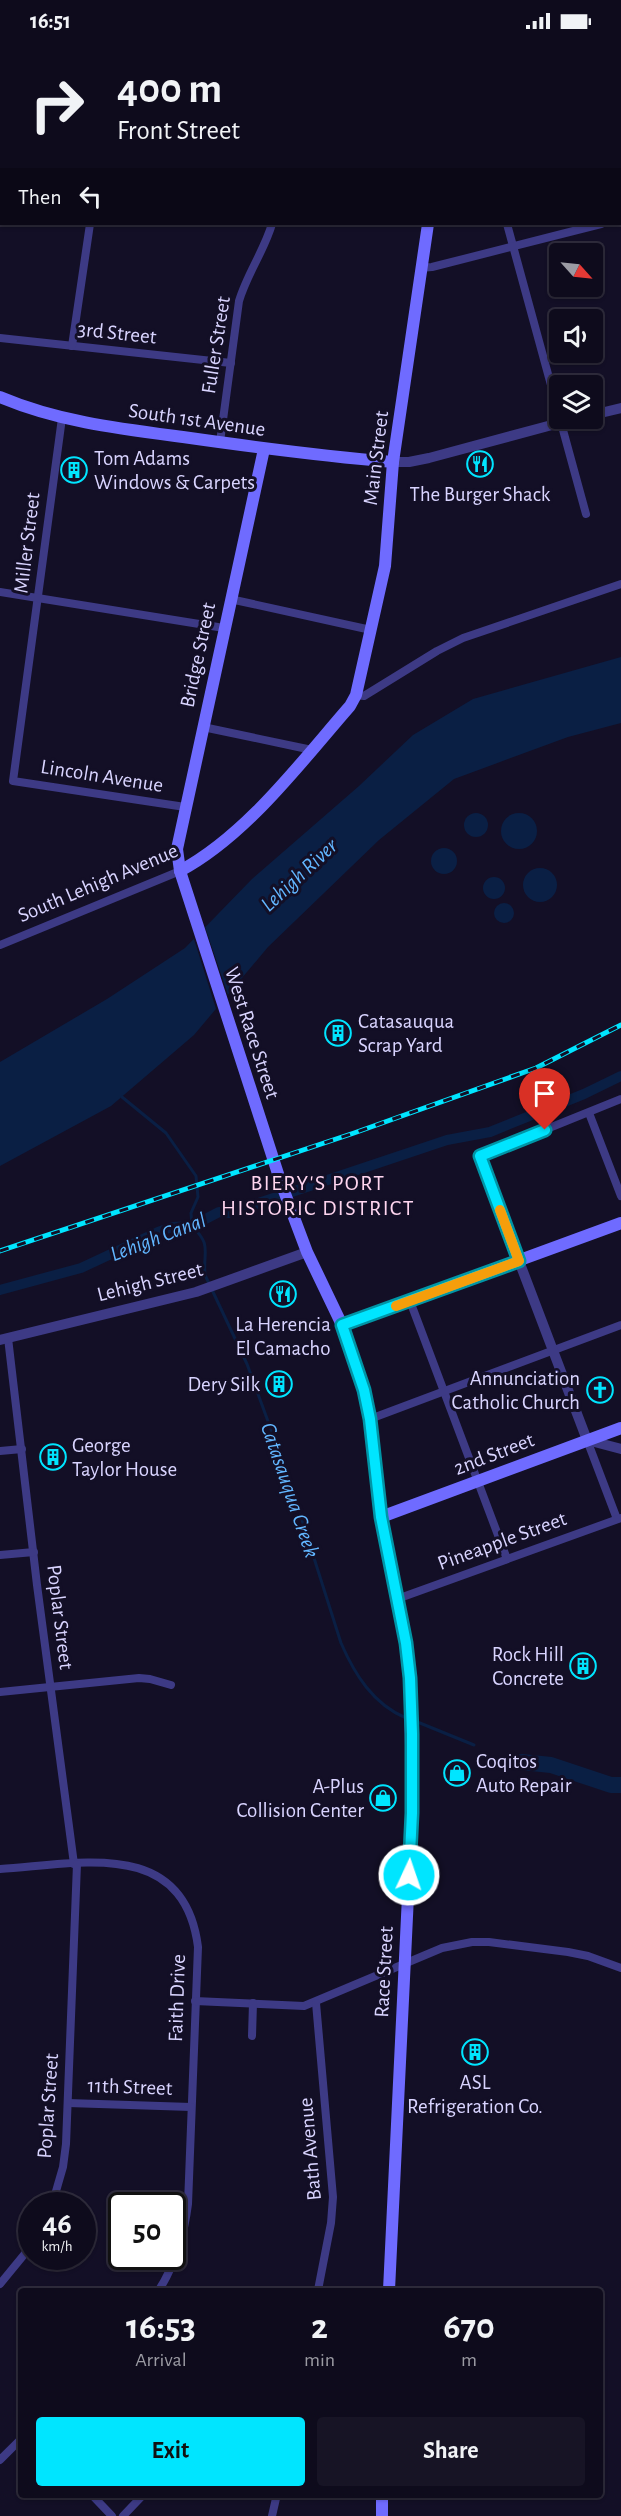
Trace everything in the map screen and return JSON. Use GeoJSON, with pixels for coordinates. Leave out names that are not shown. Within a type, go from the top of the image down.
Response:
{"type":"FeatureCollection","features":[{"type":"Feature","properties":{"kind":"main road","name":"Main Street"},"geometry":{"type":"LineString","coordinates":[[356,694],[385,566],[393,462],[428,225]]}},
{"type":"Feature","properties":{"kind":"main road","name":"South 1st Avenue"},"geometry":{"type":"LineString","coordinates":[[0,397],[62,418],[95,425],[264,449],[393,462]]}},
{"type":"Feature","properties":{"kind":"main road","name":"Bridge Street"},"geometry":{"type":"LineString","coordinates":[[180,871],[177,849],[185,807],[264,449]]}},
{"type":"Feature","properties":{"kind":"main road","name":"South Lehigh Avenue"},"geometry":{"type":"LineString","coordinates":[[180,871],[211,851],[285,782],[350,706],[356,694]]}},
{"type":"Feature","properties":{"kind":"main road","name":"West Race Street"},"geometry":{"type":"LineString","coordinates":[[180,871],[289,1206]]}},
{"type":"Feature","properties":{"kind":"main road","name":"Race Street"},"geometry":{"type":"LineString","coordinates":[[289,1206],[307,1252],[342,1325],[364,1390],[370,1419],[381,1517],[406,1643],[411,1704],[412,1813],[389,2288]]}},
{"type":"Feature","properties":{"kind":"main road"},"geometry":{"type":"LineString","coordinates":[[342,1325],[621,1223]]}},
{"type":"Feature","properties":{"kind":"main road","name":"2nd Street"},"geometry":{"type":"LineString","coordinates":[[381,1517],[621,1428]]}},
{"type":"Feature","properties":{"kind":"main road"},"geometry":{"type":"LineString","coordinates":[[382,2498],[382,2516]]}},
{"type":"Feature","properties":{"kind":"street"},"geometry":{"type":"LineString","coordinates":[[72,346],[90,225]]}},
{"type":"Feature","properties":{"kind":"street","name":"Fuller Street"},"geometry":{"type":"LineString","coordinates":[[220,442],[239,301],[244,283],[272,225]]}},
{"type":"Feature","properties":{"kind":"street"},"geometry":{"type":"LineString","coordinates":[[507,225],[549,379]]}},
{"type":"Feature","properties":{"kind":"street"},"geometry":{"type":"LineString","coordinates":[[420,268],[432,267],[597,225]]}},
{"type":"Feature","properties":{"kind":"street","name":"3rd Street"},"geometry":{"type":"LineString","coordinates":[[0,338],[231,363]]}},
{"type":"Feature","properties":{"kind":"street"},"geometry":{"type":"LineString","coordinates":[[603,412],[621,408]]}},
{"type":"Feature","properties":{"kind":"street","name":"Miller Street"},"geometry":{"type":"LineString","coordinates":[[13,781],[62,418]]}},
{"type":"Feature","properties":{"kind":"street"},"geometry":{"type":"LineString","coordinates":[[393,462],[429,458],[549,423]]}},
{"type":"Feature","properties":{"kind":"street"},"geometry":{"type":"LineString","coordinates":[[562,429],[586,514]]}},
{"type":"Feature","properties":{"kind":"street"},"geometry":{"type":"LineString","coordinates":[[356,694],[364,696],[437,651],[477,632],[621,584]]}},
{"type":"Feature","properties":{"kind":"street"},"geometry":{"type":"LineString","coordinates":[[0,592],[224,628]]}},
{"type":"Feature","properties":{"kind":"street"},"geometry":{"type":"LineString","coordinates":[[230,599],[371,630]]}},
{"type":"Feature","properties":{"kind":"street"},"geometry":{"type":"LineString","coordinates":[[203,727],[312,750]]}},
{"type":"Feature","properties":{"kind":"street","name":"Lincoln Avenue"},"geometry":{"type":"LineString","coordinates":[[13,781],[185,807]]}},
{"type":"Feature","properties":{"kind":"street","name":"South Lehigh Avenue"},"geometry":{"type":"LineString","coordinates":[[0,945],[180,871]]}},
{"type":"Feature","properties":{"kind":"street"},"geometry":{"type":"LineString","coordinates":[[619,1518],[586,1440],[480,1156],[621,1099]]}},
{"type":"Feature","properties":{"kind":"street"},"geometry":{"type":"LineString","coordinates":[[589,1113],[621,1196]]}},
{"type":"Feature","properties":{"kind":"street","name":"Lehigh Street"},"geometry":{"type":"LineString","coordinates":[[4,1339],[211,1288],[307,1252]]}},
{"type":"Feature","properties":{"kind":"street"},"geometry":{"type":"LineString","coordinates":[[410,1301],[507,1559]]}},
{"type":"Feature","properties":{"kind":"street"},"geometry":{"type":"LineString","coordinates":[[370,1419],[621,1325]]}},
{"type":"Feature","properties":{"kind":"street","name":"Poplar Street"},"geometry":{"type":"LineString","coordinates":[[4,1339],[22,1449],[75,1864],[68,2103],[63,2168],[56,2192]]}},
{"type":"Feature","properties":{"kind":"street"},"geometry":{"type":"LineString","coordinates":[[586,1440],[621,1449]]}},
{"type":"Feature","properties":{"kind":"street"},"geometry":{"type":"LineString","coordinates":[[0,1451],[22,1449]]}},
{"type":"Feature","properties":{"kind":"street","name":"Pineapple Street"},"geometry":{"type":"LineString","coordinates":[[397,1599],[619,1518]]}},
{"type":"Feature","properties":{"kind":"street"},"geometry":{"type":"LineString","coordinates":[[0,1555],[34,1552]]}},
{"type":"Feature","properties":{"kind":"street"},"geometry":{"type":"LineString","coordinates":[[0,1692],[139,1678],[171,1685]]}},
{"type":"Feature","properties":{"kind":"street","name":"Faith Drive"},"geometry":{"type":"LineString","coordinates":[[0,1869],[108,1862],[136,1866],[158,1877],[179,1896],[189,1913],[196,1932],[198,1947],[185,2223],[175,2260],[160,2288]]}},
{"type":"Feature","properties":{"kind":"street"},"geometry":{"type":"LineString","coordinates":[[195,2001],[304,2006],[316,2003],[403,1963],[454,1945],[489,1942],[568,1952],[588,1956],[621,1968]]}},
{"type":"Feature","properties":{"kind":"street"},"geometry":{"type":"LineString","coordinates":[[252,2036],[253,2003]]}},
{"type":"Feature","properties":{"kind":"street","name":"Bath Avenue"},"geometry":{"type":"LineString","coordinates":[[316,2003],[333,2197],[331,2223],[318,2288]]}},
{"type":"Feature","properties":{"kind":"street","name":"11th Street"},"geometry":{"type":"LineString","coordinates":[[68,2103],[191,2107]]}},
{"type":"Feature","properties":{"kind":"street"},"geometry":{"type":"LineString","coordinates":[[0,2284],[18,2262]]}},
{"type":"Feature","properties":{"kind":"street"},"geometry":{"type":"LineString","coordinates":[[0,2460],[18,2442]]}},
{"type":"Feature","properties":{"kind":"street"},"geometry":{"type":"LineString","coordinates":[[95,2498],[112,2516]]}},
{"type":"Feature","properties":{"kind":"street"},"geometry":{"type":"LineString","coordinates":[[123,2516],[140,2498]]}},
{"type":"Feature","properties":{"kind":"street"},"geometry":{"type":"LineString","coordinates":[[272,2516],[276,2498]]}},
{"type":"Feature","properties":{"kind":"water","name":"Lehigh River"},"geometry":{"type":"Polygon","coordinates":[[[621,657],[621,723],[568,737],[454,779],[379,840],[268,947],[194,1035],[111,1106],[0,1166],[0,1062],[107,999],[185,948],[252,879],[359,786],[413,735],[473,699],[621,657]]]}},
{"type":"Feature","properties":{"kind":"water"},"geometry":{"type":"Polygon","coordinates":[[[476,813],[485,816],[488,825],[485,834],[476,837],[467,834],[464,825],[467,816],[476,813]]]}},
{"type":"Feature","properties":{"kind":"water"},"geometry":{"type":"Polygon","coordinates":[[[519,813],[532,818],[537,831],[532,844],[519,849],[506,844],[501,831],[506,818],[519,813]]]}},
{"type":"Feature","properties":{"kind":"water"},"geometry":{"type":"Polygon","coordinates":[[[444,848],[453,852],[457,861],[453,870],[444,874],[435,870],[431,861],[435,852],[444,848]]]}},
{"type":"Feature","properties":{"kind":"water"},"geometry":{"type":"Polygon","coordinates":[[[540,868],[552,873],[557,885],[552,897],[540,902],[528,897],[523,885],[528,873],[540,868]]]}},
{"type":"Feature","properties":{"kind":"water"},"geometry":{"type":"Polygon","coordinates":[[[494,877],[502,880],[505,888],[502,896],[494,899],[486,896],[483,888],[486,880],[494,877]]]}},
{"type":"Feature","properties":{"kind":"water"},"geometry":{"type":"Polygon","coordinates":[[[500,903],[508,903],[514,909],[514,917],[508,923],[500,923],[494,917],[494,909],[500,903]]]}},
{"type":"Feature","properties":{"kind":"pier"},"geometry":{"type":"Polygon","coordinates":[[[204,924],[229,998],[217,1012],[193,936],[204,924]]]}},
{"type":"Feature","properties":{"kind":"waterway","name":"Lehigh Canal"},"geometry":{"type":"LineString","coordinates":[[0,1290],[81,1268],[172,1227],[192,1226],[219,1212],[229,1213],[447,1140],[490,1132],[584,1094],[621,1076]]}},
{"type":"Feature","properties":{"kind":"waterway","name":"Catasauqua Creek"},"geometry":{"type":"LineString","coordinates":[[122,1097],[166,1133],[196,1176],[198,1197],[191,1213],[192,1226],[204,1243],[205,1275],[247,1364],[287,1473],[341,1643],[366,1687],[384,1705],[406,1718]]}},
{"type":"Feature","properties":{"kind":"waterway","name":"Catasauqua Creek"},"geometry":{"type":"LineString","coordinates":[[415,1721],[474,1745]]}},
{"type":"Feature","properties":{"kind":"waterway","name":"Catasauqua Creek"},"geometry":{"type":"LineString","coordinates":[[522,1762],[551,1765],[611,1785],[621,1785]]}},
{"type":"Feature","properties":{"kind":"railway"},"geometry":{"type":"LineString","coordinates":[[0,1251],[354,1133],[536,1068],[621,1025]]}},
{"type":"Feature","properties":{"kind":"slow traffic"},"geometry":{"type":"LineString","coordinates":[[396,1306],[519,1261],[500,1210]]}},
{"type":"Feature","properties":{"kind":"place","name":"The Burger Shack"},"geometry":{"type":"Point","coordinates":[480,464]}},
{"type":"Feature","properties":{"kind":"place","name":"Tom Adams Windows & Carpets"},"geometry":{"type":"Point","coordinates":[74,470]}},
{"type":"Feature","properties":{"kind":"place","name":"Catasauqua Scrap Yard"},"geometry":{"type":"Point","coordinates":[338,1033]}},
{"type":"Feature","properties":{"kind":"place","name":"La Herencia El Camacho"},"geometry":{"type":"Point","coordinates":[283,1294]}},
{"type":"Feature","properties":{"kind":"place","name":"Dery Silk"},"geometry":{"type":"Point","coordinates":[279,1384]}},
{"type":"Feature","properties":{"kind":"place","name":"Annunciation Catholic Church"},"geometry":{"type":"Point","coordinates":[600,1390]}},
{"type":"Feature","properties":{"kind":"place","name":"George Taylor House"},"geometry":{"type":"Point","coordinates":[53,1457]}},
{"type":"Feature","properties":{"kind":"place","name":"Rock Hill Concrete"},"geometry":{"type":"Point","coordinates":[583,1666]}},
{"type":"Feature","properties":{"kind":"place","name":"Coqitos Auto Repair"},"geometry":{"type":"Point","coordinates":[457,1773]}},
{"type":"Feature","properties":{"kind":"place","name":"A-Plus Collision Center"},"geometry":{"type":"Point","coordinates":[383,1798]}},
{"type":"Feature","properties":{"kind":"place","name":"ASL Refrigeration Co."},"geometry":{"type":"Point","coordinates":[475,2052]}},
{"type":"Feature","properties":{"kind":"district","name":"BIERY'S PORT HISTORIC DISTRICT"},"geometry":{"type":"Point","coordinates":[318,1196]}},
{"type":"Feature","properties":{"kind":"route"},"geometry":{"type":"LineString","coordinates":[[409,1875],[412,1734],[406,1643],[381,1517],[370,1419],[364,1390],[342,1325],[519,1261],[480,1156],[545,1130]]}}]}
